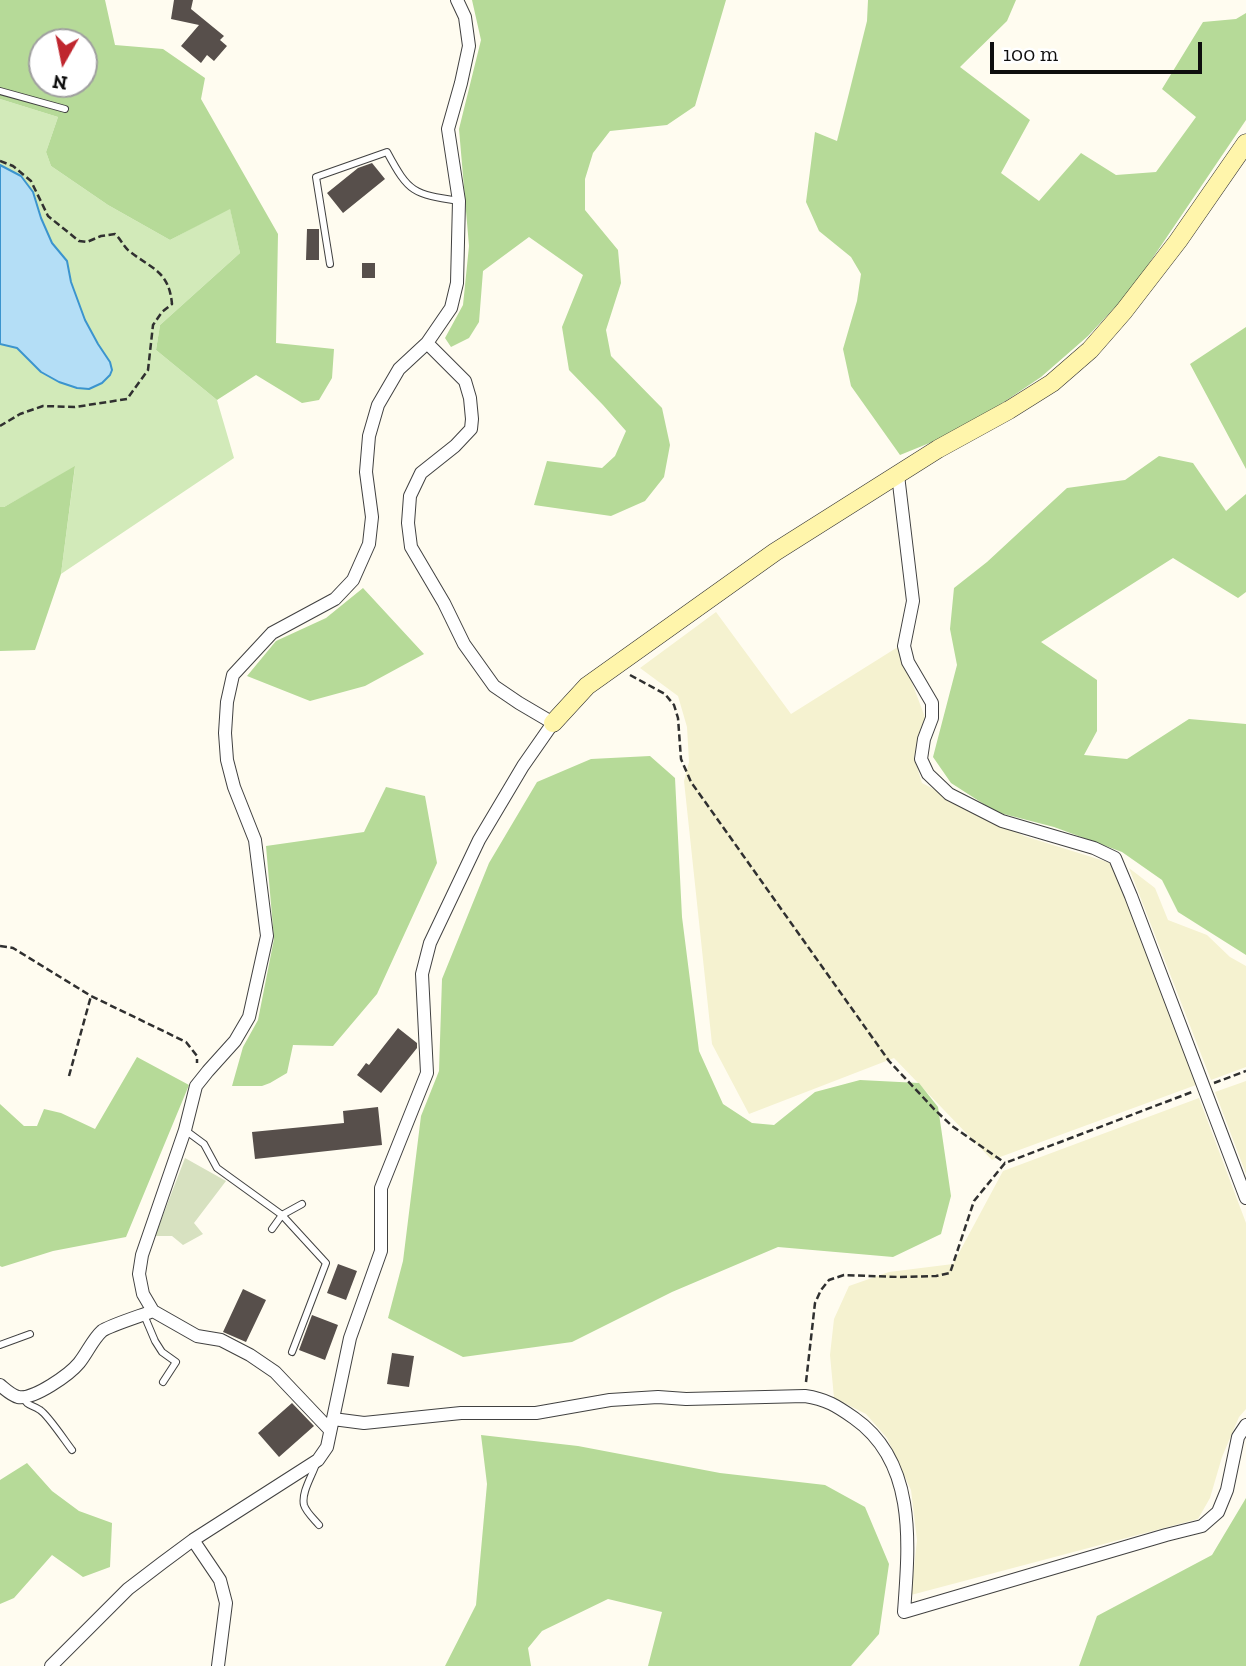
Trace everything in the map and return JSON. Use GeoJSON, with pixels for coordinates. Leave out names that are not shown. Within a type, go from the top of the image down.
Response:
{"type":"FeatureCollection","features":[{"type":"Feature","properties":{"kind":"street"},"geometry":{"type":"LineString","coordinates":[[149,1313],[139,1274],[142,1255],[186,1130],[197,1086],[235,1041],[249,1017],[267,936],[256,840],[234,787],[227,760],[227,702],[233,675],[272,633],[335,599],[353,580],[369,544],[372,517],[366,472],[369,436],[378,405],[399,369],[427,342],[451,307],[457,283],[459,201],[448,130],[469,46],[465,17],[457,0]]}},
{"type":"Feature","properties":{"kind":"street"},"geometry":{"type":"LineString","coordinates":[[51,1666],[128,1589],[193,1540],[318,1461],[327,1447],[351,1338],[381,1251],[381,1188],[427,1073],[422,974],[430,943],[479,840],[523,766],[553,723],[587,686],[775,552],[938,449],[1052,383],[1090,350],[1124,311],[1178,241],[1246,143]]}},
{"type":"Feature","properties":{"kind":"street"},"geometry":{"type":"LineString","coordinates":[[427,342],[465,382],[472,419],[471,429],[455,446],[421,473],[410,496],[408,523],[411,547],[444,603],[464,644],[494,686],[553,723]]}},
{"type":"Feature","properties":{"kind":"street"},"geometry":{"type":"LineString","coordinates":[[898,475],[913,601],[904,646],[908,662],[932,703],[932,718],[921,758],[928,774],[949,794],[1002,821],[1094,848],[1115,858],[1246,1198]]}},
{"type":"Feature","properties":{"kind":"street"},"geometry":{"type":"LineString","coordinates":[[0,1385],[8,1393],[23,1397],[35,1393],[65,1377],[79,1363],[102,1331],[149,1313],[197,1336],[221,1339],[250,1355],[275,1372],[332,1424],[461,1413],[536,1413],[610,1400],[658,1397],[686,1399],[805,1396],[821,1399],[836,1405],[867,1427],[882,1445],[900,1484],[907,1524],[904,1612],[1202,1526],[1218,1512],[1227,1490],[1238,1437],[1246,1425]]}},
{"type":"Feature","properties":{"kind":"street"},"geometry":{"type":"LineString","coordinates":[[193,1540],[220,1580],[226,1603],[218,1666]]}},
{"type":"Feature","properties":{"kind":"lane"},"geometry":{"type":"LineString","coordinates":[[0,91],[65,109]]}},
{"type":"Feature","properties":{"kind":"lane"},"geometry":{"type":"LineString","coordinates":[[330,264],[316,177],[387,152],[410,188],[429,196],[459,201]]}},
{"type":"Feature","properties":{"kind":"lane"},"geometry":{"type":"LineString","coordinates":[[186,1130],[204,1144],[217,1168],[282,1215],[326,1263],[292,1352]]}},
{"type":"Feature","properties":{"kind":"lane"},"geometry":{"type":"LineString","coordinates":[[272,1229],[282,1215],[302,1204]]}},
{"type":"Feature","properties":{"kind":"lane"},"geometry":{"type":"LineString","coordinates":[[149,1313],[162,1352],[176,1362],[163,1381]]}},
{"type":"Feature","properties":{"kind":"lane"},"geometry":{"type":"LineString","coordinates":[[0,1345],[30,1334]]}},
{"type":"Feature","properties":{"kind":"lane"},"geometry":{"type":"LineString","coordinates":[[23,1397],[27,1405],[40,1410],[72,1450]]}},
{"type":"Feature","properties":{"kind":"lane"},"geometry":{"type":"LineString","coordinates":[[318,1461],[305,1491],[304,1507],[319,1525]]}},
{"type":"Feature","properties":{"kind":"path"},"geometry":{"type":"LineString","coordinates":[[0,161],[13,166],[31,181],[48,216],[79,241],[87,242],[115,234],[126,249],[167,280],[172,304],[153,325],[148,370],[127,399],[75,407],[43,406],[20,414],[0,426]]}},
{"type":"Feature","properties":{"kind":"path"},"geometry":{"type":"LineString","coordinates":[[615,667],[665,694],[674,705],[678,718],[681,759],[691,782],[889,1061],[953,1126],[1004,1163]]}},
{"type":"Feature","properties":{"kind":"path"},"geometry":{"type":"LineString","coordinates":[[0,946],[13,948],[91,996],[186,1042],[197,1056],[197,1086]]}},
{"type":"Feature","properties":{"kind":"path"},"geometry":{"type":"LineString","coordinates":[[69,1076],[91,996]]}},
{"type":"Feature","properties":{"kind":"path"},"geometry":{"type":"LineString","coordinates":[[805,1396],[815,1303],[830,1280],[844,1275],[901,1277],[950,1273],[974,1201],[1004,1163],[1246,1071]]}},
{"type":"Feature","properties":{"kind":"shaded area"},"geometry":{"type":"Polygon","coordinates":[[[716,612],[791,714],[901,645],[926,720],[914,757],[922,783],[1024,836],[1114,864],[1196,1085],[992,1160],[894,1058],[749,1114],[712,1044],[684,781],[689,762],[687,727],[678,696],[640,668],[716,612]]]}},
{"type":"Feature","properties":{"kind":"shaded area"},"geometry":{"type":"Polygon","coordinates":[[[1129,868],[1155,888],[1168,920],[1207,935],[1230,957],[1246,966],[1246,1067],[1211,1080],[1129,868]]]}},
{"type":"Feature","properties":{"kind":"shaded area"},"geometry":{"type":"Polygon","coordinates":[[[1246,1081],[1246,1174],[1215,1092],[1246,1081]]]}},
{"type":"Feature","properties":{"kind":"shaded area"},"geometry":{"type":"Polygon","coordinates":[[[1199,1098],[1246,1223],[1246,1409],[1239,1417],[1222,1457],[1210,1498],[1198,1519],[911,1595],[917,1540],[911,1490],[887,1438],[866,1414],[834,1398],[830,1355],[834,1319],[849,1286],[889,1272],[953,1264],[1003,1171],[1199,1098]]]}},
{"type":"Feature","properties":{"kind":"green space"},"geometry":{"type":"Polygon","coordinates":[[[0,0],[105,0],[115,45],[163,49],[205,78],[201,99],[278,234],[276,343],[334,349],[332,378],[319,400],[302,403],[256,375],[217,400],[156,350],[160,325],[240,253],[230,209],[170,240],[108,205],[51,166],[46,152],[58,117],[0,99],[0,0]]]}},
{"type":"Feature","properties":{"kind":"green space"},"geometry":{"type":"Polygon","coordinates":[[[472,0],[726,0],[695,106],[667,125],[610,131],[593,153],[585,179],[585,210],[618,250],[621,283],[606,330],[611,356],[662,408],[670,445],[664,477],[645,501],[611,516],[534,505],[547,461],[602,468],[615,456],[626,431],[569,370],[562,327],[583,275],[529,237],[483,271],[479,322],[469,338],[451,347],[445,338],[463,305],[469,246],[459,129],[481,40],[472,0]]]}},
{"type":"Feature","properties":{"kind":"green space"},"geometry":{"type":"Polygon","coordinates":[[[868,0],[1016,0],[1007,21],[960,67],[1030,120],[1001,173],[1039,201],[1081,153],[1116,175],[1156,172],[1196,117],[1162,89],[1203,22],[1236,19],[1246,13],[1246,120],[1131,290],[1088,336],[1041,377],[964,429],[900,455],[851,386],[843,349],[857,301],[861,274],[851,257],[819,231],[806,202],[815,132],[837,141],[867,21],[868,0]]]}},
{"type":"Feature","properties":{"kind":"green space"},"geometry":{"type":"Polygon","coordinates":[[[0,99],[58,117],[46,152],[51,166],[108,205],[170,240],[230,208],[240,253],[160,325],[156,350],[217,400],[234,458],[61,574],[75,467],[0,507],[0,99]]]}},
{"type":"Feature","properties":{"kind":"green space"},"geometry":{"type":"Polygon","coordinates":[[[1246,327],[1246,469],[1190,364],[1246,327]]]}},
{"type":"Feature","properties":{"kind":"green space"},"geometry":{"type":"Polygon","coordinates":[[[1159,456],[1193,463],[1226,511],[1246,494],[1246,592],[1238,598],[1173,558],[1041,642],[1097,680],[1097,731],[1084,755],[1127,759],[1189,719],[1246,724],[1246,955],[1178,912],[1162,880],[1122,852],[1054,827],[996,812],[951,783],[933,757],[957,665],[950,629],[954,588],[987,562],[1067,488],[1125,480],[1159,456]]]}},
{"type":"Feature","properties":{"kind":"green space"},"geometry":{"type":"Polygon","coordinates":[[[75,466],[61,574],[35,650],[0,651],[0,507],[75,466]]]}},
{"type":"Feature","properties":{"kind":"green space"},"geometry":{"type":"Polygon","coordinates":[[[363,588],[424,654],[365,686],[310,701],[247,676],[276,641],[326,618],[363,588]]]}},
{"type":"Feature","properties":{"kind":"green space"},"geometry":{"type":"Polygon","coordinates":[[[650,756],[675,778],[682,917],[699,1051],[723,1104],[752,1123],[774,1125],[815,1092],[860,1080],[919,1083],[938,1107],[951,1196],[941,1234],[893,1257],[778,1247],[672,1292],[572,1342],[463,1357],[388,1318],[403,1261],[421,1116],[439,1071],[442,979],[489,863],[537,782],[591,759],[650,756]]]}},
{"type":"Feature","properties":{"kind":"green space"},"geometry":{"type":"Polygon","coordinates":[[[386,787],[425,796],[437,863],[377,994],[333,1046],[293,1045],[287,1073],[262,1086],[232,1086],[243,1047],[258,1020],[274,939],[266,846],[364,832],[386,787]]]}},
{"type":"Feature","properties":{"kind":"green space"},"geometry":{"type":"Polygon","coordinates":[[[137,1057],[189,1085],[126,1237],[53,1251],[0,1266],[0,1104],[24,1126],[37,1126],[44,1109],[61,1113],[95,1129],[137,1057]]]}},
{"type":"Feature","properties":{"kind":"green space"},"geometry":{"type":"Polygon","coordinates":[[[185,1158],[226,1181],[194,1223],[203,1234],[183,1245],[172,1236],[155,1236],[185,1158]]]}},
{"type":"Feature","properties":{"kind":"green space"},"geometry":{"type":"Polygon","coordinates":[[[481,1435],[578,1446],[720,1473],[825,1485],[865,1507],[889,1564],[879,1634],[851,1666],[648,1666],[662,1612],[608,1599],[542,1631],[528,1648],[531,1666],[445,1666],[476,1605],[487,1484],[481,1435]]]}},
{"type":"Feature","properties":{"kind":"green space"},"geometry":{"type":"Polygon","coordinates":[[[27,1463],[52,1491],[79,1511],[112,1523],[110,1567],[83,1577],[52,1555],[14,1598],[0,1604],[0,1480],[27,1463]]]}},
{"type":"Feature","properties":{"kind":"green space"},"geometry":{"type":"Polygon","coordinates":[[[1246,1498],[1246,1666],[1079,1666],[1097,1616],[1212,1555],[1246,1498]]]}},
{"type":"Feature","properties":{"kind":"water"},"geometry":{"type":"Polygon","coordinates":[[[0,165],[21,176],[33,192],[52,243],[67,261],[71,282],[85,320],[110,362],[110,375],[102,383],[89,389],[59,382],[41,372],[17,348],[0,344],[0,165]]]}},
{"type":"Feature","properties":{"kind":"building"},"geometry":{"type":"Polygon","coordinates":[[[174,0],[193,0],[191,9],[224,36],[220,40],[227,46],[214,61],[207,55],[201,63],[181,46],[199,25],[171,19],[174,0]]]}},
{"type":"Feature","properties":{"kind":"building"},"geometry":{"type":"Polygon","coordinates":[[[372,163],[385,179],[343,213],[327,193],[358,168],[372,163]]]}},
{"type":"Feature","properties":{"kind":"building"},"geometry":{"type":"Polygon","coordinates":[[[307,229],[319,229],[319,260],[306,260],[307,229]]]}},
{"type":"Feature","properties":{"kind":"building"},"geometry":{"type":"Polygon","coordinates":[[[362,263],[375,263],[375,278],[362,278],[362,263]]]}},
{"type":"Feature","properties":{"kind":"building"},"geometry":{"type":"Polygon","coordinates":[[[398,1028],[417,1043],[417,1048],[381,1093],[357,1075],[366,1063],[369,1065],[398,1028]]]}},
{"type":"Feature","properties":{"kind":"building"},"geometry":{"type":"Polygon","coordinates":[[[378,1107],[382,1145],[255,1159],[252,1132],[344,1123],[343,1111],[378,1107]]]}},
{"type":"Feature","properties":{"kind":"building"},"geometry":{"type":"Polygon","coordinates":[[[338,1264],[357,1271],[346,1300],[327,1293],[338,1264]]]}},
{"type":"Feature","properties":{"kind":"building"},"geometry":{"type":"Polygon","coordinates":[[[243,1289],[266,1300],[246,1342],[223,1332],[243,1289]]]}},
{"type":"Feature","properties":{"kind":"building"},"geometry":{"type":"Polygon","coordinates":[[[312,1315],[338,1325],[325,1360],[299,1350],[312,1315]]]}},
{"type":"Feature","properties":{"kind":"building"},"geometry":{"type":"Polygon","coordinates":[[[392,1353],[414,1356],[409,1387],[387,1384],[392,1353]]]}},
{"type":"Feature","properties":{"kind":"building"},"geometry":{"type":"Polygon","coordinates":[[[292,1403],[314,1426],[279,1457],[258,1433],[292,1403]]]}}]}
